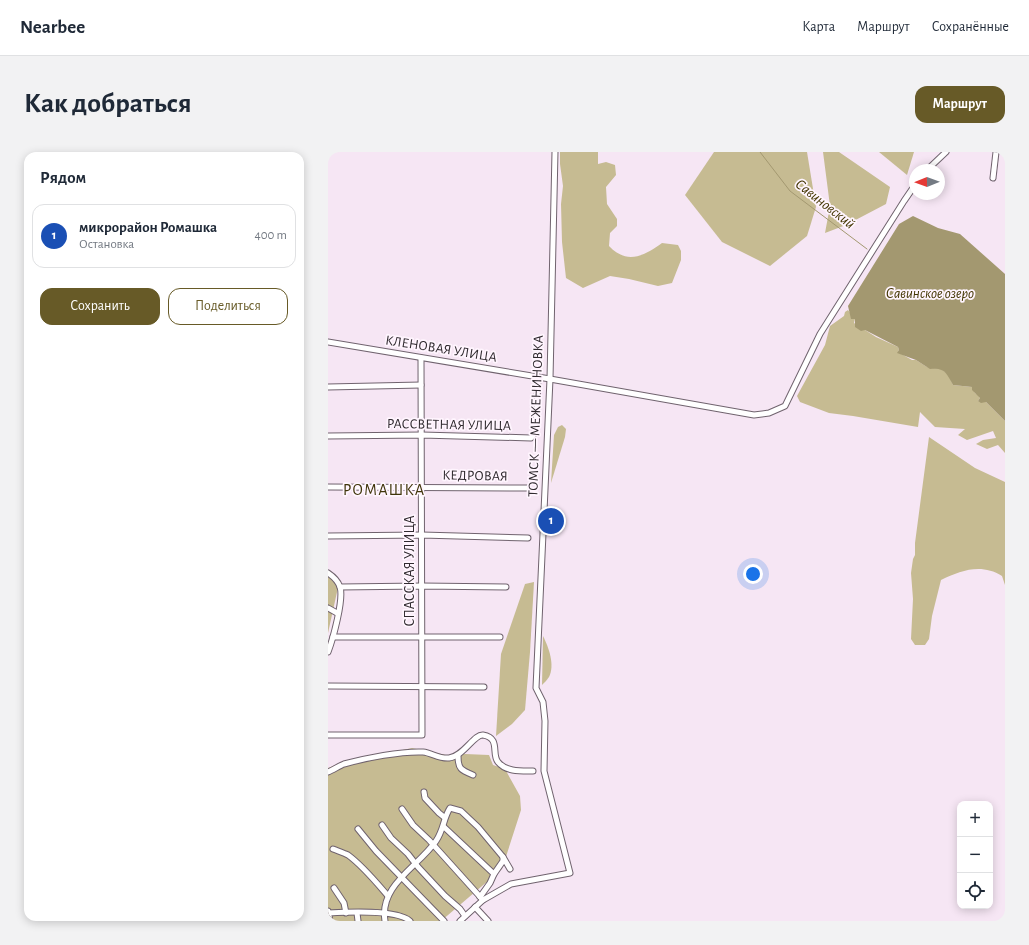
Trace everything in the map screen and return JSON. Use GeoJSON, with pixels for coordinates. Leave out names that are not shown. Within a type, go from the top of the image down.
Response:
{"type":"FeatureCollection","features":[{"type":"Feature","properties":{"kind":"street","name":"ТОМСК — МЕЖЕНИНОВКА"},"geometry":{"type":"LineString","coordinates":[[482,898],[511,884],[570,873],[544,771],[546,720],[543,702],[536,688],[550,379],[555,152]]}},
{"type":"Feature","properties":{"kind":"street"},"geometry":{"type":"LineString","coordinates":[[933,164],[946,152]]}},
{"type":"Feature","properties":{"kind":"street"},"geometry":{"type":"LineString","coordinates":[[993,178],[996,152]]}},
{"type":"Feature","properties":{"kind":"street","name":"КЛЕНОВАЯ УЛИЦА"},"geometry":{"type":"LineString","coordinates":[[328,342],[754,415],[770,413],[785,406],[820,334],[909,193]]}},
{"type":"Feature","properties":{"kind":"street","name":"СПАССКАЯ УЛИЦА"},"geometry":{"type":"LineString","coordinates":[[328,735],[422,735],[422,358]]}},
{"type":"Feature","properties":{"kind":"street","name":"РАССВЕТНАЯ УЛИЦА"},"geometry":{"type":"LineString","coordinates":[[328,436],[422,435],[531,438],[535,433],[536,426],[538,377]]}},
{"type":"Feature","properties":{"kind":"street"},"geometry":{"type":"LineString","coordinates":[[328,387],[422,385]]}},
{"type":"Feature","properties":{"kind":"street","name":"КЕДРОВАЯ"},"geometry":{"type":"LineString","coordinates":[[328,487],[526,488]]}},
{"type":"Feature","properties":{"kind":"street"},"geometry":{"type":"LineString","coordinates":[[328,536],[422,535],[528,538]]}},
{"type":"Feature","properties":{"kind":"street"},"geometry":{"type":"LineString","coordinates":[[328,573],[337,580],[342,595],[333,637],[328,652]]}},
{"type":"Feature","properties":{"kind":"street"},"geometry":{"type":"LineString","coordinates":[[340,587],[506,587]]}},
{"type":"Feature","properties":{"kind":"street"},"geometry":{"type":"LineString","coordinates":[[328,608],[337,613]]}},
{"type":"Feature","properties":{"kind":"street"},"geometry":{"type":"LineString","coordinates":[[333,637],[500,637]]}},
{"type":"Feature","properties":{"kind":"street"},"geometry":{"type":"LineString","coordinates":[[328,686],[484,687]]}},
{"type":"Feature","properties":{"kind":"street"},"geometry":{"type":"LineString","coordinates":[[328,772],[343,764],[384,756],[424,752],[438,758],[450,758],[458,756],[478,736],[482,735],[488,737],[493,742],[496,759],[501,765],[513,770],[532,771]]}},
{"type":"Feature","properties":{"kind":"street"},"geometry":{"type":"LineString","coordinates":[[458,756],[458,765],[461,769],[473,775]]}},
{"type":"Feature","properties":{"kind":"street"},"geometry":{"type":"LineString","coordinates":[[424,792],[425,798],[444,817]]}},
{"type":"Feature","properties":{"kind":"street"},"geometry":{"type":"LineString","coordinates":[[385,921],[384,912],[391,890],[433,845],[444,827],[444,817],[450,808],[461,811],[478,827],[503,857],[510,869]]}},
{"type":"Feature","properties":{"kind":"street"},"geometry":{"type":"LineString","coordinates":[[402,809],[414,825],[482,898]]}},
{"type":"Feature","properties":{"kind":"street"},"geometry":{"type":"LineString","coordinates":[[382,825],[391,838],[408,854],[415,864],[460,909],[465,916]]}},
{"type":"Feature","properties":{"kind":"street"},"geometry":{"type":"LineString","coordinates":[[444,827],[494,874]]}},
{"type":"Feature","properties":{"kind":"street"},"geometry":{"type":"LineString","coordinates":[[358,829],[401,878],[444,921]]}},
{"type":"Feature","properties":{"kind":"street"},"geometry":{"type":"LineString","coordinates":[[333,850],[347,854],[353,859],[388,896]]}},
{"type":"Feature","properties":{"kind":"street"},"geometry":{"type":"LineString","coordinates":[[460,921],[482,898],[503,857]]}},
{"type":"Feature","properties":{"kind":"street"},"geometry":{"type":"LineString","coordinates":[[334,888],[344,903],[346,912]]}},
{"type":"Feature","properties":{"kind":"street"},"geometry":{"type":"LineString","coordinates":[[475,907],[488,921]]}},
{"type":"Feature","properties":{"kind":"street"},"geometry":{"type":"LineString","coordinates":[[330,921],[328,913],[384,912],[405,917],[410,921]]}},
{"type":"Feature","properties":{"kind":"street"},"geometry":{"type":"LineString","coordinates":[[357,913],[358,921]]}},
{"type":"Feature","properties":{"kind":"shaded area"},"geometry":{"type":"Polygon","coordinates":[[[560,152],[598,152],[598,164],[606,162],[615,165],[616,175],[606,187],[607,204],[617,219],[617,226],[610,233],[609,246],[616,252],[629,257],[642,255],[662,243],[678,245],[681,251],[681,260],[672,283],[658,286],[610,276],[583,288],[566,278],[562,242],[561,204],[563,186],[560,152]]]}},
{"type":"Feature","properties":{"kind":"shaded area"},"geometry":{"type":"Polygon","coordinates":[[[714,152],[807,152],[816,207],[807,236],[770,266],[722,242],[685,195],[714,152]]]}},
{"type":"Feature","properties":{"kind":"shaded area"},"geometry":{"type":"Polygon","coordinates":[[[823,152],[839,152],[890,187],[886,204],[846,225],[825,233],[830,206],[823,152]]]}},
{"type":"Feature","properties":{"kind":"shaded area"},"geometry":{"type":"Polygon","coordinates":[[[879,152],[914,152],[910,164],[909,164],[907,175],[879,152]]]}},
{"type":"Feature","properties":{"kind":"shaded area"},"geometry":{"type":"Polygon","coordinates":[[[848,310],[855,319],[854,323],[876,337],[898,347],[898,352],[927,367],[941,369],[948,374],[953,385],[972,387],[980,398],[978,401],[986,402],[1005,421],[1005,453],[998,445],[987,449],[976,444],[983,440],[996,438],[993,431],[967,440],[958,435],[965,429],[935,427],[920,412],[918,427],[829,413],[800,402],[797,396],[825,345],[830,326],[844,316],[845,312],[848,310]]]}},
{"type":"Feature","properties":{"kind":"shaded area"},"geometry":{"type":"Polygon","coordinates":[[[562,425],[566,429],[565,437],[551,483],[554,435],[558,427],[562,425]]]}},
{"type":"Feature","properties":{"kind":"shaded area"},"geometry":{"type":"Polygon","coordinates":[[[929,437],[975,468],[1005,482],[1005,585],[1002,576],[994,572],[979,569],[956,573],[941,580],[932,616],[929,639],[925,645],[915,645],[911,639],[913,599],[911,573],[915,555],[915,543],[929,437]]]}},
{"type":"Feature","properties":{"kind":"shaded area"},"geometry":{"type":"Polygon","coordinates":[[[328,575],[339,583],[328,633],[328,575]]]}},
{"type":"Feature","properties":{"kind":"shaded area"},"geometry":{"type":"Polygon","coordinates":[[[534,582],[525,710],[512,724],[496,736],[501,654],[525,584],[534,582]]]}},
{"type":"Feature","properties":{"kind":"shaded area"},"geometry":{"type":"Polygon","coordinates":[[[543,636],[549,651],[551,672],[549,677],[542,685],[543,636]]]}},
{"type":"Feature","properties":{"kind":"shaded area"},"geometry":{"type":"Polygon","coordinates":[[[412,748],[446,755],[489,755],[493,765],[505,769],[520,796],[521,810],[502,869],[441,921],[328,921],[328,768],[338,764],[412,748]]]}},
{"type":"Feature","properties":{"kind":"water","name":"Савинское озеро"},"geometry":{"type":"Polygon","coordinates":[[[913,216],[938,228],[960,234],[1005,274],[1005,421],[986,402],[981,403],[978,401],[980,398],[972,390],[972,387],[953,385],[945,372],[942,370],[930,369],[916,360],[897,353],[899,350],[898,347],[865,330],[861,331],[855,327],[855,319],[851,319],[848,306],[899,224],[913,216]]]}},
{"type":"Feature","properties":{"kind":"waterway","name":"Савиновский"},"geometry":{"type":"LineString","coordinates":[[760,152],[790,191],[867,249]]}},
{"type":"Feature","properties":{"kind":"place","name":"микрорайон Ромашка"},"geometry":{"type":"Point","coordinates":[551,521]}},
{"type":"Feature","properties":{"kind":"district","name":"РОМАШКА"},"geometry":{"type":"Point","coordinates":[384,490]}}]}
